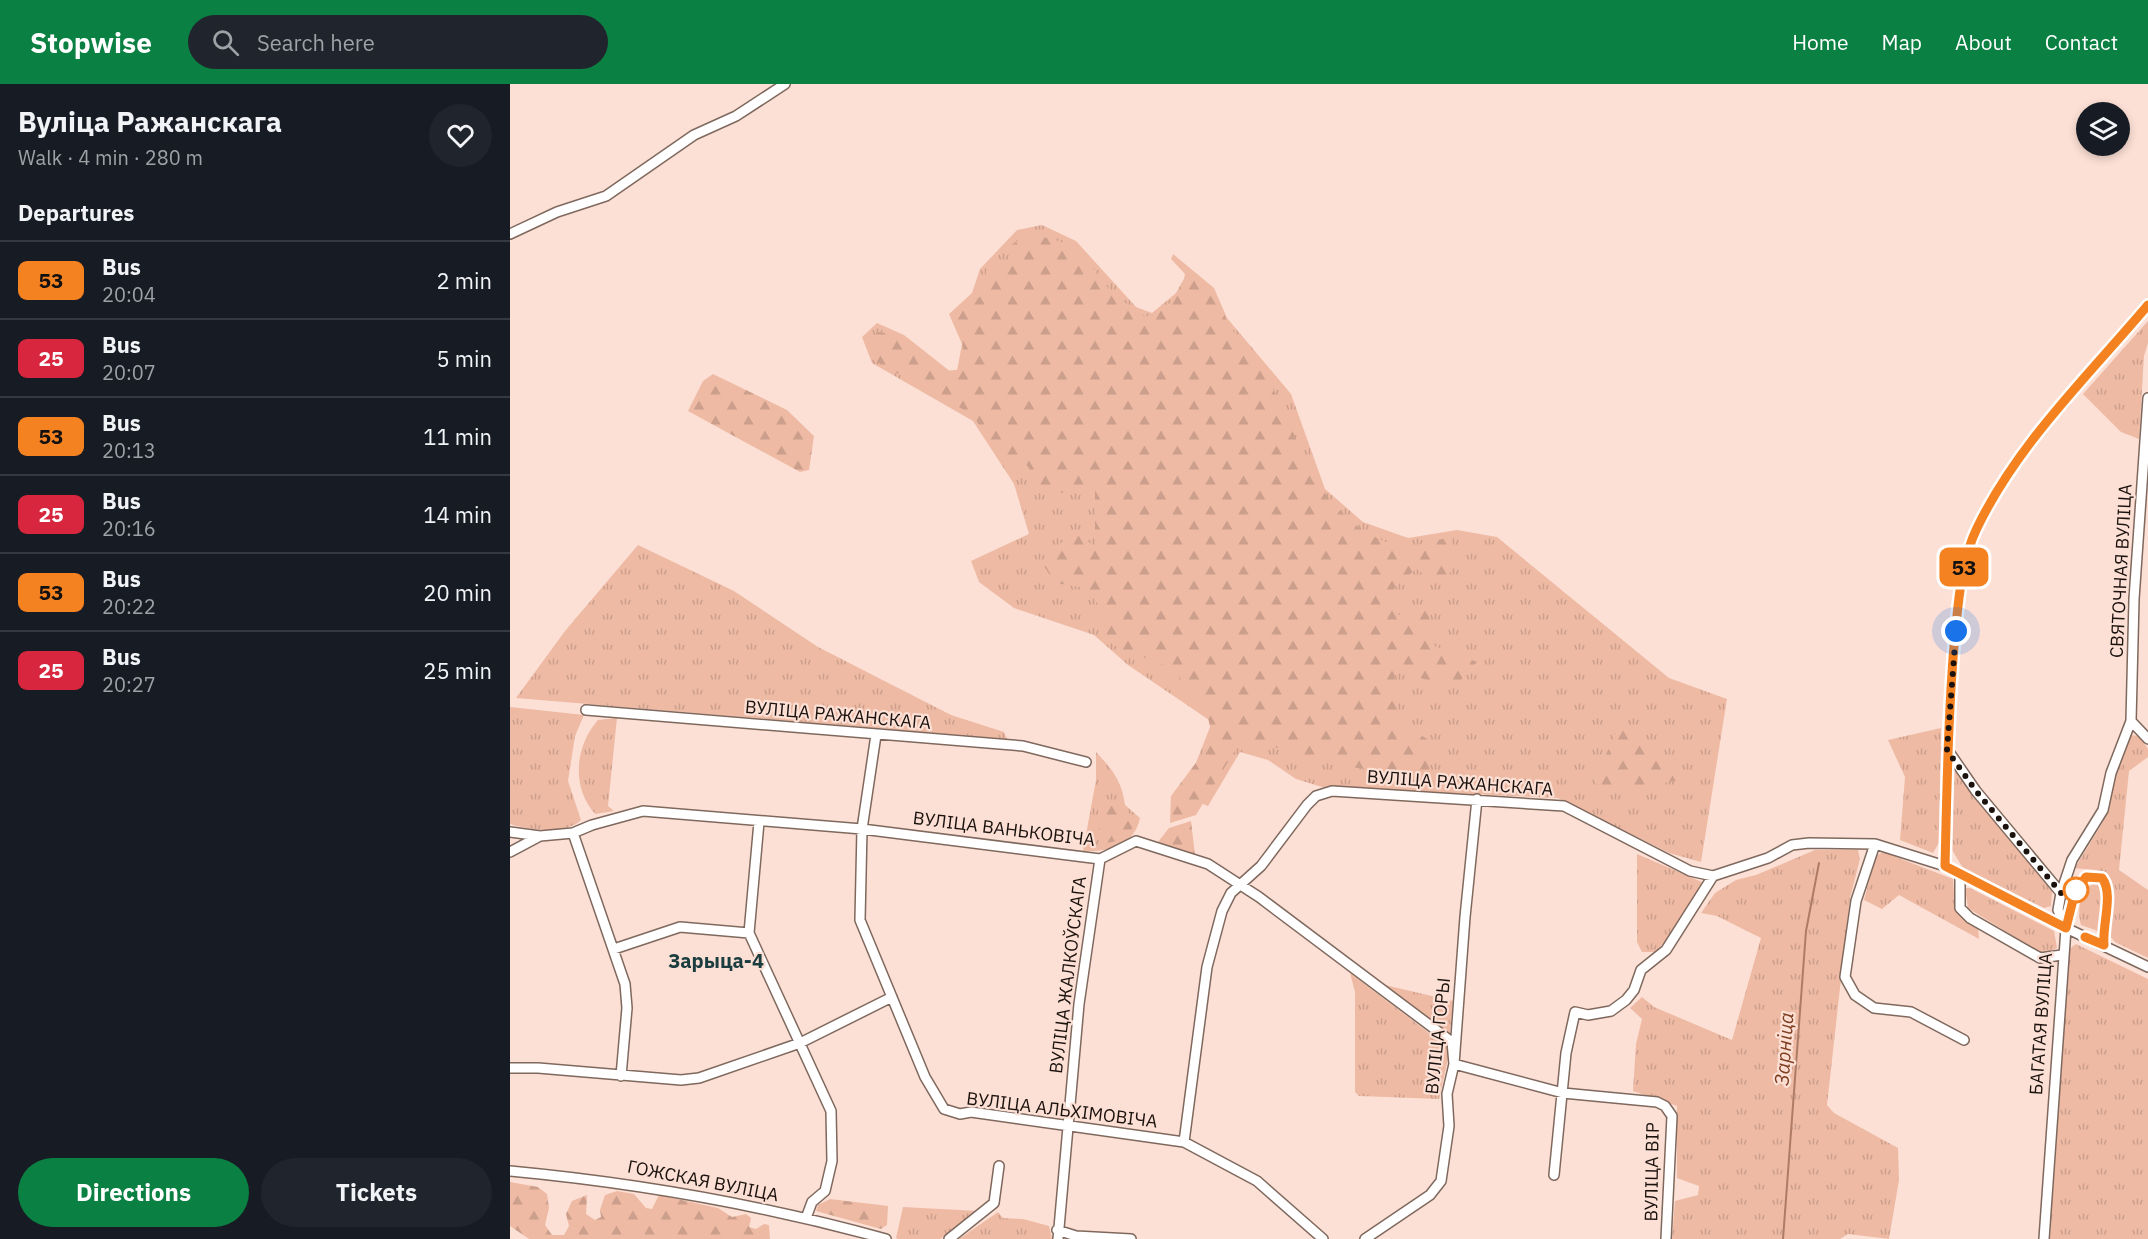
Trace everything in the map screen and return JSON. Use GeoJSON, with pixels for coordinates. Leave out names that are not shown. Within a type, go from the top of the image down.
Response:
{"type":"FeatureCollection","features":[{"type":"Feature","properties":{"kind":"street"},"geometry":{"type":"LineString","coordinates":[[510,234],[557,212],[606,196],[693,135],[736,116],[785,84]]}},
{"type":"Feature","properties":{"kind":"street"},"geometry":{"type":"LineString","coordinates":[[1945,866],[1947,750],[1961,576],[1977,528],[2028,443],[2148,305]]}},
{"type":"Feature","properties":{"kind":"street","name":"СВЯТОЧНАЯ ВУЛІЦА"},"geometry":{"type":"LineString","coordinates":[[2131,721],[2134,599],[2148,398]]}},
{"type":"Feature","properties":{"kind":"street","name":"ВУЛІЦА РАЖАНСКАГА"},"geometry":{"type":"LineString","coordinates":[[586,710],[1023,746],[1086,762]]}},
{"type":"Feature","properties":{"kind":"street"},"geometry":{"type":"LineString","coordinates":[[2131,721],[2148,739]]}},
{"type":"Feature","properties":{"kind":"street","name":"БАГАТАЯ ВУЛІЦА"},"geometry":{"type":"LineString","coordinates":[[2044,1239],[2062,956],[2066,928],[2058,910],[2072,860],[2103,810],[2111,773],[2131,721]]}},
{"type":"Feature","properties":{"kind":"street","name":"ВУЛІЦА АЛЬХІМОВІЧА"},"geometry":{"type":"LineString","coordinates":[[876,735],[862,829],[860,920],[925,1077],[944,1109],[960,1114],[971,1112],[1184,1143],[1257,1181],[1323,1239]]}},
{"type":"Feature","properties":{"kind":"street"},"geometry":{"type":"LineString","coordinates":[[1947,750],[1976,791],[2061,893]]}},
{"type":"Feature","properties":{"kind":"street","name":"ВУЛІЦА РАЖАНСКАГА"},"geometry":{"type":"LineString","coordinates":[[1239,886],[1261,866],[1307,805],[1316,796],[1332,791],[1564,806],[1690,871],[1713,876]]}},
{"type":"Feature","properties":{"kind":"street","name":"ВУЛІЦА ГОРЫ"},"geometry":{"type":"LineString","coordinates":[[1365,1239],[1430,1195],[1441,1181],[1449,1126],[1447,1095],[1454,1064],[1477,799]]}},
{"type":"Feature","properties":{"kind":"street","name":"ВУЛІЦА ВАНЬКОВІЧА"},"geometry":{"type":"LineString","coordinates":[[510,852],[540,836],[573,833],[643,811],[862,829],[1100,859],[1136,841],[1208,864],[1259,897],[1452,1042],[1454,1064]]}},
{"type":"Feature","properties":{"kind":"street"},"geometry":{"type":"LineString","coordinates":[[759,822],[749,933],[831,1111],[832,1161],[825,1191],[812,1202],[806,1218]]}},
{"type":"Feature","properties":{"kind":"street"},"geometry":{"type":"LineString","coordinates":[[510,832],[540,836]]}},
{"type":"Feature","properties":{"kind":"street"},"geometry":{"type":"LineString","coordinates":[[573,833],[625,984],[627,1008],[621,1076]]}},
{"type":"Feature","properties":{"kind":"street"},"geometry":{"type":"LineString","coordinates":[[1875,844],[1856,901],[1845,977],[1855,995],[1874,1008],[1911,1012],[1964,1040]]}},
{"type":"Feature","properties":{"kind":"street"},"geometry":{"type":"LineString","coordinates":[[1554,1175],[1566,1053],[1575,1012],[1588,1015],[1611,1011],[1626,1000],[1635,990],[1641,970],[1666,950],[1713,876],[1759,861],[1792,845],[1875,844],[1945,866],[2148,967]]}},
{"type":"Feature","properties":{"kind":"street","name":"ВУЛІЦА ЖАЛКОЎСКАГА"},"geometry":{"type":"LineString","coordinates":[[1057,1234],[1080,994],[1100,859]]}},
{"type":"Feature","properties":{"kind":"street"},"geometry":{"type":"LineString","coordinates":[[1960,874],[1960,908],[1970,918],[2040,958],[2062,956]]}},
{"type":"Feature","properties":{"kind":"street"},"geometry":{"type":"LineString","coordinates":[[1184,1143],[1207,967],[1222,911],[1231,893],[1239,886]]}},
{"type":"Feature","properties":{"kind":"street"},"geometry":{"type":"LineString","coordinates":[[614,949],[680,927],[749,933]]}},
{"type":"Feature","properties":{"kind":"street"},"geometry":{"type":"LineString","coordinates":[[510,1068],[538,1068],[681,1080],[699,1078],[800,1043],[892,997]]}},
{"type":"Feature","properties":{"kind":"street"},"geometry":{"type":"LineString","coordinates":[[1454,1064],[1563,1093]]}},
{"type":"Feature","properties":{"kind":"street","name":"ВУЛІЦА ВІР"},"geometry":{"type":"LineString","coordinates":[[1563,1093],[1657,1102],[1665,1106],[1672,1116],[1666,1239]]}},
{"type":"Feature","properties":{"kind":"street"},"geometry":{"type":"LineString","coordinates":[[949,1239],[994,1203],[999,1166]]}},
{"type":"Feature","properties":{"kind":"street","name":"ГОЖСКАЯ ВУЛІЦА"},"geometry":{"type":"LineString","coordinates":[[510,1171],[657,1187],[806,1218],[886,1239]]}},
{"type":"Feature","properties":{"kind":"street"},"geometry":{"type":"LineString","coordinates":[[1057,1234],[1131,1239]]}},
{"type":"Feature","properties":{"kind":"green space"},"geometry":{"type":"Polygon","coordinates":[[[1042,225],[1076,241],[1136,307],[1152,313],[1176,293],[1186,275],[1171,259],[1173,254],[1214,288],[1227,318],[1291,394],[1325,489],[1363,522],[1408,538],[1457,530],[1497,537],[1669,678],[1727,699],[1701,862],[1669,853],[1558,798],[1322,787],[1296,779],[1268,760],[1240,752],[1208,806],[1183,796],[1212,722],[1128,665],[1094,635],[1014,608],[979,582],[971,561],[1029,534],[1014,484],[973,421],[872,363],[862,337],[877,323],[904,335],[956,376],[962,344],[949,314],[972,293],[980,269],[1017,230],[1042,225]]]}},
{"type":"Feature","properties":{"kind":"green space"},"geometry":{"type":"Polygon","coordinates":[[[1025,236],[1050,238],[1077,248],[1113,294],[1145,317],[1167,305],[1178,293],[1182,287],[1185,270],[1174,260],[1182,262],[1209,287],[1233,331],[1272,386],[1303,454],[1331,503],[1363,531],[1400,549],[1451,537],[1451,570],[1443,586],[1416,569],[1394,588],[1396,616],[1426,607],[1432,627],[1429,644],[1477,662],[1454,688],[1394,670],[1398,721],[1427,739],[1430,778],[1351,767],[1247,740],[1235,750],[1196,815],[1170,823],[1171,796],[1213,740],[1206,709],[1171,667],[1120,649],[1100,635],[1106,616],[1087,588],[1055,583],[1044,566],[1045,553],[1075,534],[1095,546],[1095,489],[1061,493],[1044,491],[1024,461],[1006,470],[973,415],[875,361],[869,343],[877,332],[893,334],[945,371],[964,369],[962,334],[953,315],[981,296],[987,268],[999,261],[1011,263],[1017,256],[1011,245],[1025,236]]]}},
{"type":"Feature","properties":{"kind":"green space"},"geometry":{"type":"Polygon","coordinates":[[[2148,321],[2139,439],[2121,432],[2083,394],[2148,321]]]}},
{"type":"Feature","properties":{"kind":"green space"},"geometry":{"type":"Polygon","coordinates":[[[713,374],[787,410],[814,436],[809,470],[800,472],[688,411],[703,381],[713,374]]]}},
{"type":"Feature","properties":{"kind":"green space"},"geometry":{"type":"Polygon","coordinates":[[[638,545],[734,591],[818,647],[951,715],[1004,732],[1007,739],[516,698],[565,631],[638,545]]]}},
{"type":"Feature","properties":{"kind":"green space"},"geometry":{"type":"Polygon","coordinates":[[[510,707],[584,715],[575,736],[568,781],[581,820],[574,825],[547,830],[510,824],[510,707]]]}},
{"type":"Feature","properties":{"kind":"green space"},"geometry":{"type":"Polygon","coordinates":[[[617,718],[608,806],[614,811],[595,814],[582,792],[579,779],[581,754],[590,730],[598,720],[617,718]]]}},
{"type":"Feature","properties":{"kind":"green space"},"geometry":{"type":"Polygon","coordinates":[[[1638,726],[1651,760],[1675,765],[1676,781],[1605,791],[1594,781],[1618,728],[1638,726]]]}},
{"type":"Feature","properties":{"kind":"green space"},"geometry":{"type":"Polygon","coordinates":[[[1941,728],[1940,841],[1933,853],[1900,840],[1905,777],[1888,740],[1941,728]]]}},
{"type":"Feature","properties":{"kind":"green space"},"geometry":{"type":"Polygon","coordinates":[[[2130,735],[2139,736],[2148,749],[2148,757],[2129,771],[2119,870],[2148,890],[2148,958],[2115,942],[2108,934],[2112,881],[2108,876],[2096,870],[2075,868],[2103,822],[2116,769],[2130,735]]]}},
{"type":"Feature","properties":{"kind":"green space"},"geometry":{"type":"Polygon","coordinates":[[[1096,752],[1115,776],[1125,805],[1140,818],[1137,827],[1126,841],[1111,848],[1083,851],[1096,780],[1096,752]]]}},
{"type":"Feature","properties":{"kind":"green space"},"geometry":{"type":"Polygon","coordinates":[[[1952,764],[1969,791],[2052,891],[2051,906],[2044,908],[1963,868],[1952,850],[1952,764]]]}},
{"type":"Feature","properties":{"kind":"green space"},"geometry":{"type":"Polygon","coordinates":[[[1104,800],[1119,803],[1134,818],[1134,827],[1118,841],[1100,844],[1098,810],[1104,800]]]}},
{"type":"Feature","properties":{"kind":"green space"},"geometry":{"type":"Polygon","coordinates":[[[1191,821],[1195,855],[1158,842],[1169,828],[1191,821]]]}},
{"type":"Feature","properties":{"kind":"green space"},"geometry":{"type":"Polygon","coordinates":[[[1815,850],[1858,850],[1860,859],[1850,898],[1827,1105],[1834,1113],[1898,1148],[1899,1180],[1889,1239],[1848,1234],[1840,1239],[1672,1239],[1675,1201],[1698,1195],[1699,1186],[1677,1178],[1677,1106],[1633,1091],[1636,1044],[1642,1019],[1630,1008],[1642,997],[1654,1007],[1732,1040],[1761,938],[1717,916],[1701,913],[1715,893],[1736,880],[1756,875],[1815,850]]]}},
{"type":"Feature","properties":{"kind":"green space"},"geometry":{"type":"Polygon","coordinates":[[[1883,852],[1953,879],[1955,908],[1978,927],[1979,939],[1899,895],[1882,909],[1864,900],[1876,856],[1883,852]]]}},
{"type":"Feature","properties":{"kind":"green space"},"geometry":{"type":"Polygon","coordinates":[[[1637,854],[1702,882],[1676,930],[1655,952],[1642,952],[1637,942],[1637,854]]]}},
{"type":"Feature","properties":{"kind":"green space"},"geometry":{"type":"Polygon","coordinates":[[[2093,884],[2098,884],[2104,890],[2098,931],[2081,925],[2080,920],[2079,908],[2082,896],[2093,884]]]}},
{"type":"Feature","properties":{"kind":"green space"},"geometry":{"type":"Polygon","coordinates":[[[1965,888],[1970,888],[2054,931],[2057,948],[2043,955],[1968,908],[1965,888]]]}},
{"type":"Feature","properties":{"kind":"green space"},"geometry":{"type":"Polygon","coordinates":[[[2076,944],[2148,979],[2148,1239],[2050,1239],[2057,1089],[2069,949],[2076,944]]]}},
{"type":"Feature","properties":{"kind":"green space"},"geometry":{"type":"Polygon","coordinates":[[[1360,967],[1385,985],[1453,1001],[1450,1033],[1447,1035],[1360,970],[1360,967]]]}},
{"type":"Feature","properties":{"kind":"green space"},"geometry":{"type":"Polygon","coordinates":[[[1350,973],[1450,1049],[1439,1099],[1359,1096],[1355,1092],[1355,992],[1350,973]]]}},
{"type":"Feature","properties":{"kind":"green space"},"geometry":{"type":"Polygon","coordinates":[[[510,1182],[538,1187],[547,1194],[549,1208],[545,1225],[552,1235],[564,1235],[569,1226],[566,1214],[572,1201],[587,1195],[586,1214],[595,1220],[601,1217],[600,1210],[605,1195],[617,1191],[634,1194],[646,1208],[652,1209],[659,1195],[718,1208],[732,1217],[746,1214],[751,1218],[749,1227],[756,1229],[764,1224],[769,1225],[770,1239],[529,1239],[510,1226],[510,1182]]]}},
{"type":"Feature","properties":{"kind":"green space"},"geometry":{"type":"Polygon","coordinates":[[[830,1199],[888,1206],[887,1225],[881,1229],[816,1211],[818,1205],[830,1199]]]}},
{"type":"Feature","properties":{"kind":"green space"},"geometry":{"type":"Polygon","coordinates":[[[903,1207],[978,1211],[940,1239],[898,1239],[896,1238],[903,1207]]]}},
{"type":"Feature","properties":{"kind":"green space"},"geometry":{"type":"Polygon","coordinates":[[[998,1212],[1003,1218],[1023,1219],[1049,1226],[1052,1239],[959,1239],[998,1212]]]}},
{"type":"Feature","properties":{"kind":"waterway","name":"Зарніца"},"geometry":{"type":"LineString","coordinates":[[1783,1239],[1806,931],[1819,863]]}},
{"type":"Feature","properties":{"kind":"bus line","name":"53"},"geometry":{"type":"LineString","coordinates":[[2085,937],[2104,945],[2102,929],[2109,892],[2102,878],[2094,875],[2086,877],[2079,883],[2066,928],[1945,866],[1947,750],[1961,576],[1977,528],[2028,443],[2148,305]]}},
{"type":"Feature","properties":{"kind":"district","name":"Зарыца-4"},"geometry":{"type":"Point","coordinates":[716,961]}},
{"type":"Feature","properties":{"kind":"route"},"geometry":{"type":"LineString","coordinates":[[1956,631],[1947,750],[1976,791],[2061,893],[2076,890]]}}]}
